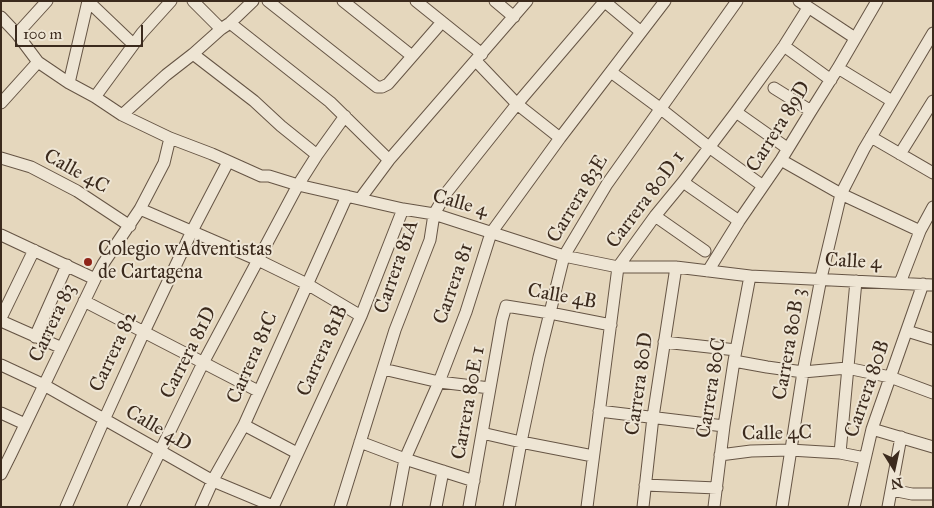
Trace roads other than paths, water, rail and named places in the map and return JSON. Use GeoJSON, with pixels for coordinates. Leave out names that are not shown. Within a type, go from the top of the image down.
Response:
{"type":"FeatureCollection","features":[{"type":"Feature","properties":{"kind":"street"},"geometry":{"type":"LineString","coordinates":[[17,34],[47,1]]}},
{"type":"Feature","properties":{"kind":"street"},"geometry":{"type":"LineString","coordinates":[[88,1],[133,44]]}},
{"type":"Feature","properties":{"kind":"street"},"geometry":{"type":"LineString","coordinates":[[69,82],[88,1]]}},
{"type":"Feature","properties":{"kind":"street"},"geometry":{"type":"LineString","coordinates":[[95,97],[133,44],[171,1]]}},
{"type":"Feature","properties":{"kind":"street"},"geometry":{"type":"LineString","coordinates":[[192,1],[291,70],[345,116],[389,160]]}},
{"type":"Feature","properties":{"kind":"street"},"geometry":{"type":"LineString","coordinates":[[122,115],[253,1]]}},
{"type":"Feature","properties":{"kind":"street"},"geometry":{"type":"LineString","coordinates":[[268,1],[377,86],[382,87],[388,84],[442,22]]}},
{"type":"Feature","properties":{"kind":"street"},"geometry":{"type":"LineString","coordinates":[[343,1],[412,56]]}},
{"type":"Feature","properties":{"kind":"street"},"geometry":{"type":"LineString","coordinates":[[416,1],[442,22],[479,57],[517,104],[560,138]]}},
{"type":"Feature","properties":{"kind":"street"},"geometry":{"type":"LineString","coordinates":[[495,1],[514,17]]}},
{"type":"Feature","properties":{"kind":"street"},"geometry":{"type":"LineString","coordinates":[[360,199],[389,160],[527,1]]}},
{"type":"Feature","properties":{"kind":"street","name":"Carrera 81"},"geometry":{"type":"LineString","coordinates":[[396,507],[405,459],[439,382],[466,312],[492,233],[560,138],[666,1]]}},
{"type":"Feature","properties":{"kind":"street","name":"Carrera 83E"},"geometry":{"type":"LineString","coordinates":[[509,507],[520,442],[564,256],[607,184],[737,1]]}},
{"type":"Feature","properties":{"kind":"street","name":"Carrera 89D"},"geometry":{"type":"LineString","coordinates":[[708,270],[781,160],[877,1]]}},
{"type":"Feature","properties":{"kind":"street"},"geometry":{"type":"LineString","coordinates":[[604,2],[641,32]]}},
{"type":"Feature","properties":{"kind":"street","name":"Carrera 81A"},"geometry":{"type":"LineString","coordinates":[[340,507],[395,330],[430,240],[434,214],[447,192],[517,104],[604,2]]}},
{"type":"Feature","properties":{"kind":"street"},"geometry":{"type":"LineString","coordinates":[[803,4],[855,38]]}},
{"type":"Feature","properties":{"kind":"street","name":"Carrera 80D 1"},"geometry":{"type":"LineString","coordinates":[[587,507],[618,267],[784,46],[803,4]]}},
{"type":"Feature","properties":{"kind":"street","name":"Calle 4"},"geometry":{"type":"LineString","coordinates":[[1,17],[17,34],[38,62],[122,115],[170,138],[261,176],[269,176],[403,209],[434,214],[564,256],[618,267],[676,267],[750,276],[928,284]]}},
{"type":"Feature","properties":{"kind":"street","name":"Carrera 80B 3"},"geometry":{"type":"LineString","coordinates":[[782,507],[803,372],[821,278],[841,194],[892,101],[933,33]]}},
{"type":"Feature","properties":{"kind":"street"},"geometry":{"type":"LineString","coordinates":[[784,46],[831,80]]}},
{"type":"Feature","properties":{"kind":"street"},"geometry":{"type":"LineString","coordinates":[[193,54],[254,101],[317,155]]}},
{"type":"Feature","properties":{"kind":"street"},"geometry":{"type":"LineString","coordinates":[[1,103],[38,62]]}},
{"type":"Feature","properties":{"kind":"street"},"geometry":{"type":"LineString","coordinates":[[838,68],[892,101]]}},
{"type":"Feature","properties":{"kind":"street"},"geometry":{"type":"LineString","coordinates":[[611,72],[709,147],[764,186]]}},
{"type":"Feature","properties":{"kind":"street"},"geometry":{"type":"LineString","coordinates":[[774,88],[811,111]]}},
{"type":"Feature","properties":{"kind":"street"},"geometry":{"type":"LineString","coordinates":[[900,154],[933,101]]}},
{"type":"Feature","properties":{"kind":"street"},"geometry":{"type":"LineString","coordinates":[[736,112],[787,148]]}},
{"type":"Feature","properties":{"kind":"street","name":"Carrera 81D"},"geometry":{"type":"LineString","coordinates":[[133,507],[203,363],[298,184],[345,116]]}},
{"type":"Feature","properties":{"kind":"street","name":"Carrera 83"},"geometry":{"type":"LineString","coordinates":[[1,474],[6,452],[25,424],[94,279],[140,210],[164,163],[170,138]]}},
{"type":"Feature","properties":{"kind":"street"},"geometry":{"type":"LineString","coordinates":[[871,138],[933,173]]}},
{"type":"Feature","properties":{"kind":"street","name":"Calle 4C"},"geometry":{"type":"LineString","coordinates":[[1,158],[31,167],[77,191],[130,226]]}},
{"type":"Feature","properties":{"kind":"street"},"geometry":{"type":"LineString","coordinates":[[781,160],[841,194],[920,231]]}},
{"type":"Feature","properties":{"kind":"street","name":"Carrera 82"},"geometry":{"type":"LineString","coordinates":[[66,507],[144,332],[192,231],[228,162]]}},
{"type":"Feature","properties":{"kind":"street"},"geometry":{"type":"LineString","coordinates":[[683,182],[739,221]]}},
{"type":"Feature","properties":{"kind":"street","name":"Carrera 81C"},"geometry":{"type":"LineString","coordinates":[[201,507],[244,425],[347,196]]}},
{"type":"Feature","properties":{"kind":"street","name":"Carrera 81B"},"geometry":{"type":"LineString","coordinates":[[273,506],[361,316],[403,209]]}},
{"type":"Feature","properties":{"kind":"street"},"geometry":{"type":"LineString","coordinates":[[140,210],[258,260],[307,284],[361,316]]}},
{"type":"Feature","properties":{"kind":"street"},"geometry":{"type":"LineString","coordinates":[[900,283],[920,231],[932,211]]}},
{"type":"Feature","properties":{"kind":"street"},"geometry":{"type":"LineString","coordinates":[[655,216],[705,251]]}},
{"type":"Feature","properties":{"kind":"street"},"geometry":{"type":"LineString","coordinates":[[1,236],[94,279]]}},
{"type":"Feature","properties":{"kind":"street"},"geometry":{"type":"LineString","coordinates":[[34,250],[1,320],[62,348]]}},
{"type":"Feature","properties":{"kind":"street"},"geometry":{"type":"LineString","coordinates":[[35,337],[67,265]]}},
{"type":"Feature","properties":{"kind":"street","name":"Carrera 80D"},"geometry":{"type":"LineString","coordinates":[[643,507],[653,418],[676,267]]}},
{"type":"Feature","properties":{"kind":"street","name":"Carrera 80C"},"geometry":{"type":"LineString","coordinates":[[714,507],[735,355],[750,276]]}},
{"type":"Feature","properties":{"kind":"street"},"geometry":{"type":"LineString","coordinates":[[840,453],[856,281]]}},
{"type":"Feature","properties":{"kind":"street","name":"Carrera 80B"},"geometry":{"type":"LineString","coordinates":[[854,507],[872,429],[907,331],[928,284]]}},
{"type":"Feature","properties":{"kind":"street"},"geometry":{"type":"LineString","coordinates":[[84,301],[258,391]]}},
{"type":"Feature","properties":{"kind":"street","name":"Calle 4B"},"geometry":{"type":"LineString","coordinates":[[506,306],[611,325]]}},
{"type":"Feature","properties":{"kind":"street","name":"Carrera 80E 1"},"geometry":{"type":"LineString","coordinates":[[469,507],[506,306]]}},
{"type":"Feature","properties":{"kind":"street"},"geometry":{"type":"LineString","coordinates":[[907,331],[933,339]]}},
{"type":"Feature","properties":{"kind":"street"},"geometry":{"type":"LineString","coordinates":[[664,342],[735,355],[767,367],[803,372],[847,368],[890,377],[933,393]]}},
{"type":"Feature","properties":{"kind":"street","name":"Calle 4D"},"geometry":{"type":"LineString","coordinates":[[1,365],[44,385],[213,481],[273,506]]}},
{"type":"Feature","properties":{"kind":"street"},"geometry":{"type":"LineString","coordinates":[[383,369],[439,382],[490,388]]}},
{"type":"Feature","properties":{"kind":"street"},"geometry":{"type":"LineString","coordinates":[[599,411],[724,426]]}},
{"type":"Feature","properties":{"kind":"street"},"geometry":{"type":"LineString","coordinates":[[1,413],[25,424]]}},
{"type":"Feature","properties":{"kind":"street"},"geometry":{"type":"LineString","coordinates":[[244,425],[297,453]]}},
{"type":"Feature","properties":{"kind":"street"},"geometry":{"type":"LineString","coordinates":[[872,429],[933,447]]}},
{"type":"Feature","properties":{"kind":"street"},"geometry":{"type":"LineString","coordinates":[[482,434],[593,456]]}},
{"type":"Feature","properties":{"kind":"street"},"geometry":{"type":"LineString","coordinates":[[888,507],[901,437]]}},
{"type":"Feature","properties":{"kind":"street"},"geometry":{"type":"LineString","coordinates":[[360,442],[405,459],[474,481]]}},
{"type":"Feature","properties":{"kind":"street","name":"Calle 4C"},"geometry":{"type":"LineString","coordinates":[[720,455],[751,451],[790,450],[840,453],[865,458]]}},
{"type":"Feature","properties":{"kind":"street"},"geometry":{"type":"LineString","coordinates":[[436,507],[443,471]]}},
{"type":"Feature","properties":{"kind":"street"},"geometry":{"type":"LineString","coordinates":[[646,485],[717,488]]}},
{"type":"Feature","properties":{"kind":"street"},"geometry":{"type":"LineString","coordinates":[[892,490],[912,494],[933,494]]}},
{"type":"Feature","properties":{"kind":"place","name":"Colegio wAdventistas de Cartagena"},"geometry":{"type":"Point","coordinates":[88,262]}}]}
